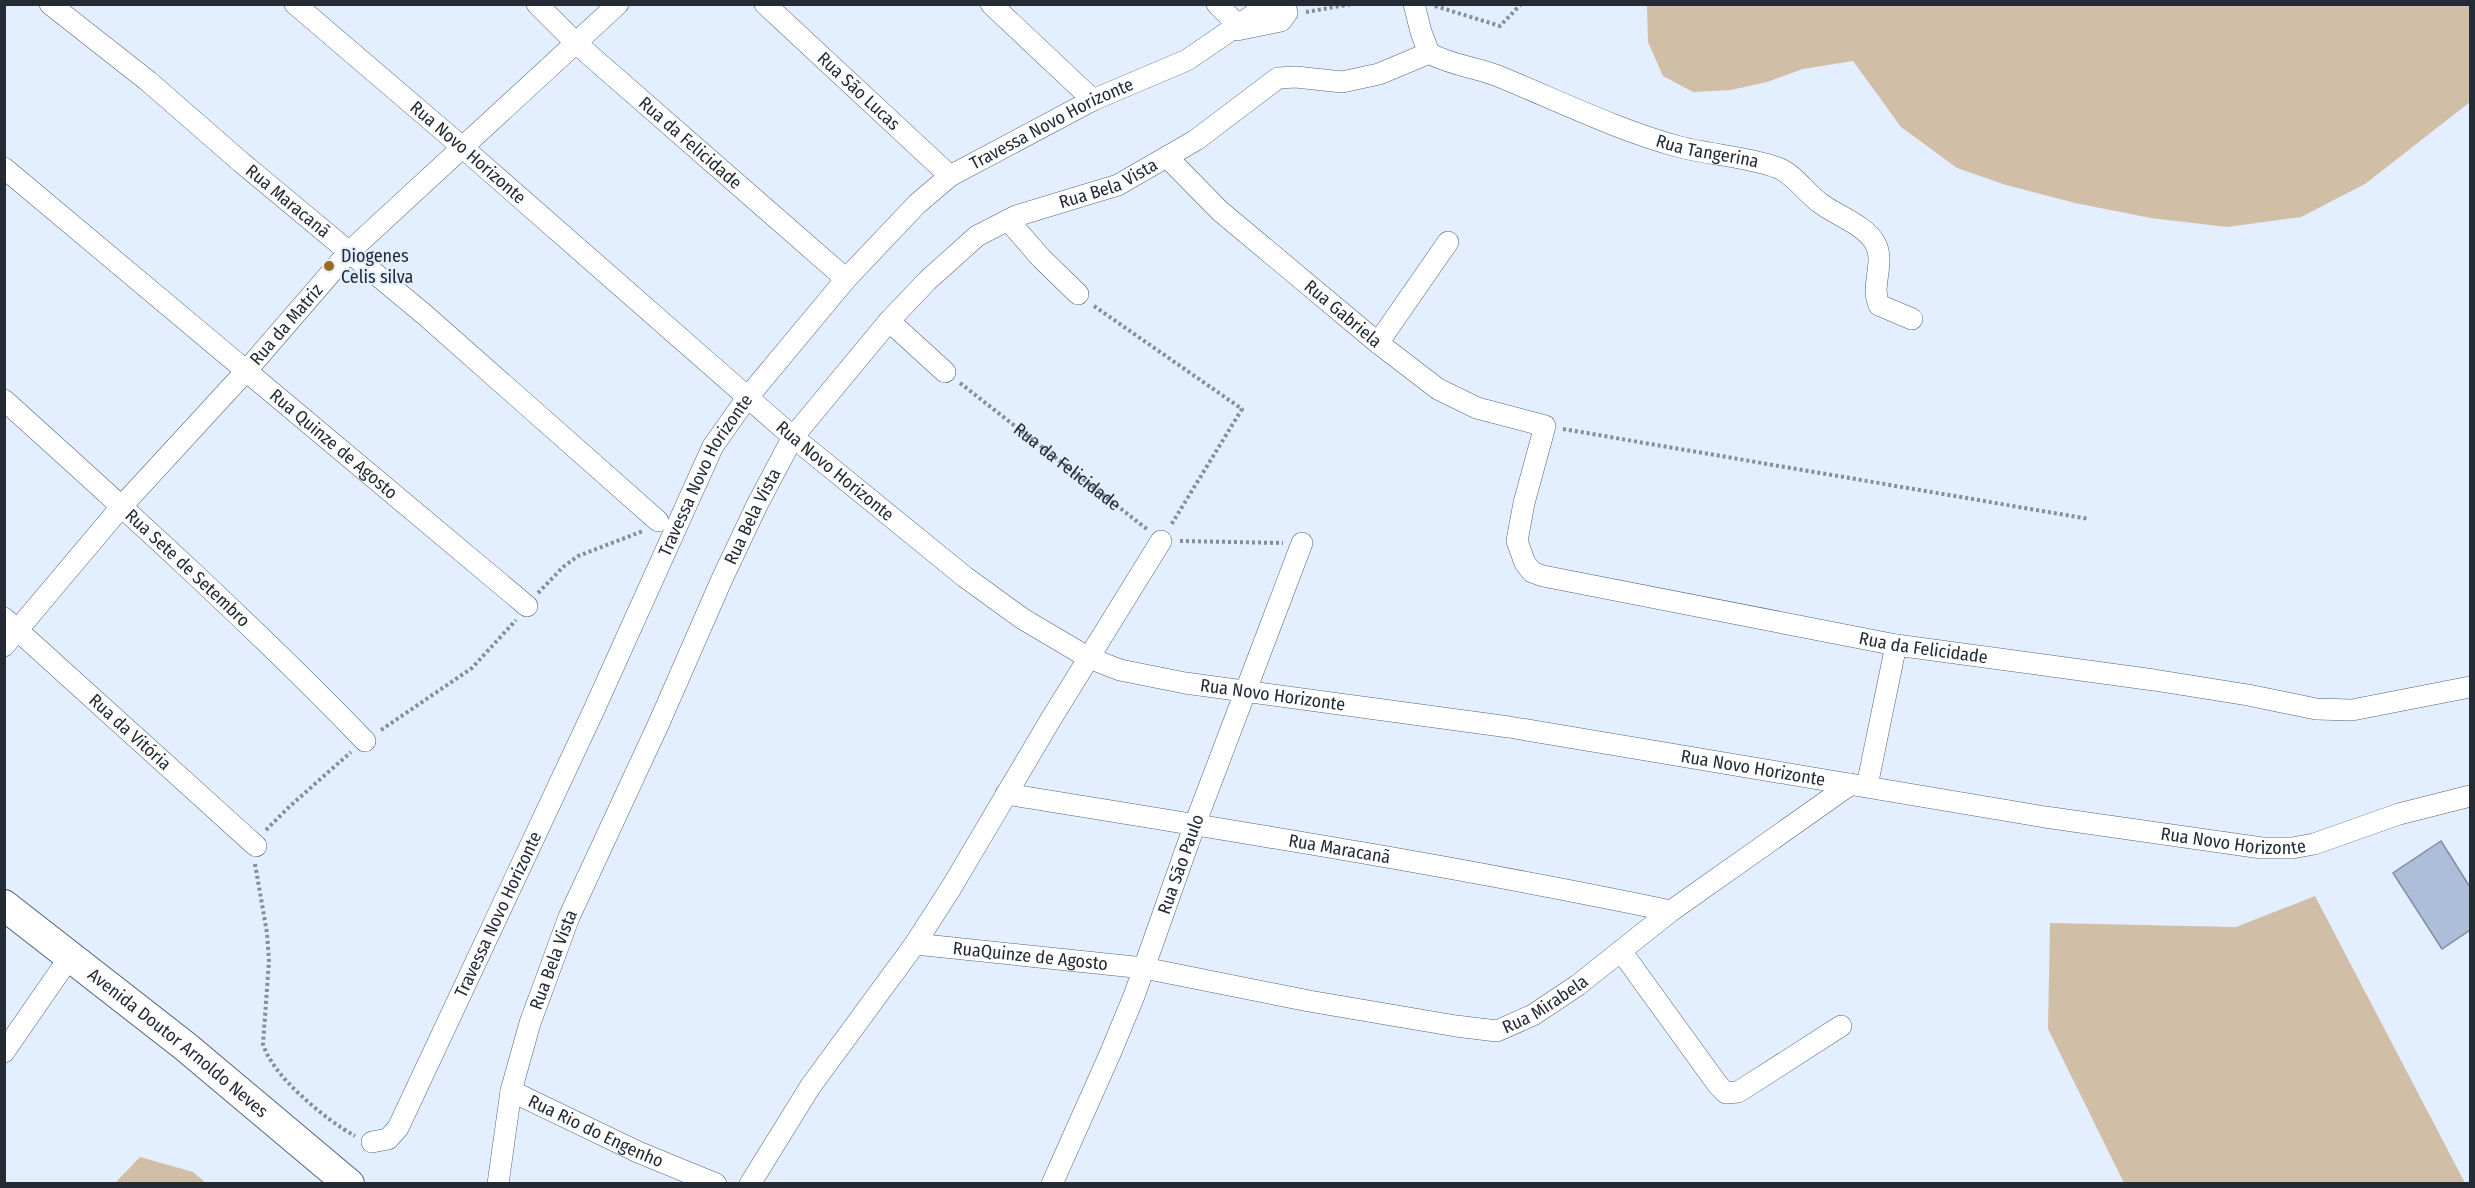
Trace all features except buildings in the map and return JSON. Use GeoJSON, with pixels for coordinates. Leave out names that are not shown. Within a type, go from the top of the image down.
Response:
{"type":"FeatureCollection","features":[{"type":"Feature","properties":{"kind":"main road","name":"Avenida Doutor Arnoldo Neves"},"geometry":{"type":"LineString","coordinates":[[4,905],[69,958],[186,1047],[349,1184]]}},
{"type":"Feature","properties":{"kind":"street","name":"Rua Maracanã"},"geometry":{"type":"LineString","coordinates":[[50,4],[148,81],[525,402],[658,521]]}},
{"type":"Feature","properties":{"kind":"street","name":"Rua Novo Horizonte"},"geometry":{"type":"LineString","coordinates":[[295,4],[747,398],[965,577],[1023,619],[1089,658],[1120,670],[1185,683],[1509,727],[2045,817],[2262,848],[2292,848],[2314,844],[2399,814],[2470,796]]}},
{"type":"Feature","properties":{"kind":"street","name":"Rua da Felicidade"},"geometry":{"type":"LineString","coordinates":[[537,4],[577,44],[846,279]]}},
{"type":"Feature","properties":{"kind":"street","name":"Rua da Matriz"},"geometry":{"type":"LineString","coordinates":[[9,631],[248,370],[349,252],[618,4]]}},
{"type":"Feature","properties":{"kind":"street","name":"Rua São Lucas"},"geometry":{"type":"LineString","coordinates":[[765,4],[950,176]]}},
{"type":"Feature","properties":{"kind":"street"},"geometry":{"type":"LineString","coordinates":[[991,4],[1093,100]]}},
{"type":"Feature","properties":{"kind":"street"},"geometry":{"type":"LineString","coordinates":[[1217,4],[1234,28]]}},
{"type":"Feature","properties":{"kind":"street"},"geometry":{"type":"LineString","coordinates":[[1414,4],[1429,53]]}},
{"type":"Feature","properties":{"kind":"street","name":"Travessa Novo Horizonte"},"geometry":{"type":"LineString","coordinates":[[372,1142],[388,1139],[398,1128],[653,581],[713,446],[747,398],[846,279],[917,204],[950,176],[1093,100],[1174,67],[1202,51],[1234,28],[1280,8]]}},
{"type":"Feature","properties":{"kind":"street","name":"Rua Bela Vista"},"geometry":{"type":"LineString","coordinates":[[498,1184],[510,1091],[530,1023],[570,917],[722,579],[757,504],[793,437],[889,321],[928,280],[969,243],[1008,220],[1118,185],[1196,140],[1278,78],[1296,77],[1342,82],[1379,74],[1429,53]]}},
{"type":"Feature","properties":{"kind":"street","name":"Rua Tangerina"},"geometry":{"type":"LineString","coordinates":[[1429,53],[1440,59],[1498,76],[1631,133],[1708,154],[1766,164],[1785,171],[1820,203],[1868,233],[1879,254],[1876,295],[1879,305],[1912,319]]}},
{"type":"Feature","properties":{"kind":"street","name":"Rua Gabriela"},"geometry":{"type":"LineString","coordinates":[[1167,157],[1220,211],[1378,343],[1438,389],[1506,417],[1545,426]]}},
{"type":"Feature","properties":{"kind":"street","name":"Rua Quinze de Agosto"},"geometry":{"type":"LineString","coordinates":[[4,168],[527,606]]}},
{"type":"Feature","properties":{"kind":"street"},"geometry":{"type":"LineString","coordinates":[[1008,220],[1041,258],[1078,294]]}},
{"type":"Feature","properties":{"kind":"street"},"geometry":{"type":"LineString","coordinates":[[1378,343],[1448,242]]}},
{"type":"Feature","properties":{"kind":"street"},"geometry":{"type":"LineString","coordinates":[[889,321],[945,372]]}},
{"type":"Feature","properties":{"kind":"street","name":"Rua Sete de Setembro"},"geometry":{"type":"LineString","coordinates":[[4,400],[301,675],[365,741]]}},
{"type":"Feature","properties":{"kind":"street","name":"Rua da Felicidade"},"geometry":{"type":"LineString","coordinates":[[1545,426],[1524,503],[1517,540],[1519,553],[1532,572],[1543,576],[1896,645],[2154,680],[2332,710],[2362,708],[2470,687]]}},
{"type":"Feature","properties":{"kind":"street"},"geometry":{"type":"LineString","coordinates":[[750,1184],[810,1087],[915,944],[951,888],[1161,541]]}},
{"type":"Feature","properties":{"kind":"street","name":"Rua São Paulo"},"geometry":{"type":"LineString","coordinates":[[1052,1184],[1110,1054],[1144,968],[1195,824],[1302,543]]}},
{"type":"Feature","properties":{"kind":"street","name":"Rua da Vitória"},"geometry":{"type":"LineString","coordinates":[[9,631],[256,846]]}},
{"type":"Feature","properties":{"kind":"street"},"geometry":{"type":"LineString","coordinates":[[1859,785],[1896,645]]}},
{"type":"Feature","properties":{"kind":"street","name":"Rua Mirabela"},"geometry":{"type":"LineString","coordinates":[[1144,968],[1332,1005],[1497,1031],[1533,1015],[1578,985],[1671,911],[1859,785]]}},
{"type":"Feature","properties":{"kind":"street","name":"Rua Maracanã"},"geometry":{"type":"LineString","coordinates":[[1006,794],[1527,881],[1671,911]]}},
{"type":"Feature","properties":{"kind":"street","name":"RuaQuinze de Agosto"},"geometry":{"type":"LineString","coordinates":[[915,944],[1144,968]]}},
{"type":"Feature","properties":{"kind":"street"},"geometry":{"type":"LineString","coordinates":[[1621,951],[1718,1085],[1726,1092],[1738,1092],[1841,1026]]}},
{"type":"Feature","properties":{"kind":"street"},"geometry":{"type":"LineString","coordinates":[[4,1052],[69,958]]}},
{"type":"Feature","properties":{"kind":"street","name":"Rua Rio do Engenho"},"geometry":{"type":"LineString","coordinates":[[510,1091],[638,1152],[716,1184]]}},
{"type":"Feature","properties":{"kind":"path"},"geometry":{"type":"LineString","coordinates":[[1280,8],[1352,4]]}},
{"type":"Feature","properties":{"kind":"path"},"geometry":{"type":"LineString","coordinates":[[1432,4],[1500,26],[1521,4]]}},
{"type":"Feature","properties":{"kind":"path"},"geometry":{"type":"LineString","coordinates":[[1078,294],[1242,408],[1161,541]]}},
{"type":"Feature","properties":{"kind":"path","name":"Rua da Felicidade"},"geometry":{"type":"LineString","coordinates":[[945,372],[1161,541]]}},
{"type":"Feature","properties":{"kind":"path"},"geometry":{"type":"LineString","coordinates":[[1545,426],[2090,519]]}},
{"type":"Feature","properties":{"kind":"path"},"geometry":{"type":"LineString","coordinates":[[372,1142],[362,1140],[346,1131],[311,1102],[276,1070],[265,1051],[263,1044],[269,962],[267,933],[254,860],[256,846],[265,832],[290,806],[365,741],[472,668],[569,561],[590,550],[639,534],[658,521]]}},
{"type":"Feature","properties":{"kind":"path"},"geometry":{"type":"LineString","coordinates":[[1161,541],[1302,543]]}},
{"type":"Feature","properties":{"kind":"shaded area"},"geometry":{"type":"Polygon","coordinates":[[[1647,5],[2470,5],[2470,102],[2365,184],[2301,217],[2227,227],[2151,218],[2075,203],[2006,185],[1957,168],[1901,127],[1853,61],[1803,69],[1767,82],[1731,90],[1693,92],[1663,76],[1648,42],[1647,5]]]}},
{"type":"Feature","properties":{"kind":"shaded area"},"geometry":{"type":"Polygon","coordinates":[[[2315,896],[2465,1183],[2124,1183],[2048,1029],[2050,923],[2236,927],[2315,896]]]}},
{"type":"Feature","properties":{"kind":"shaded area"},"geometry":{"type":"Polygon","coordinates":[[[140,1157],[193,1172],[206,1183],[115,1183],[140,1157]]]}},
{"type":"Feature","properties":{"kind":"place","name":"Diogenes Celis silva"},"geometry":{"type":"Point","coordinates":[329,266]}}]}
